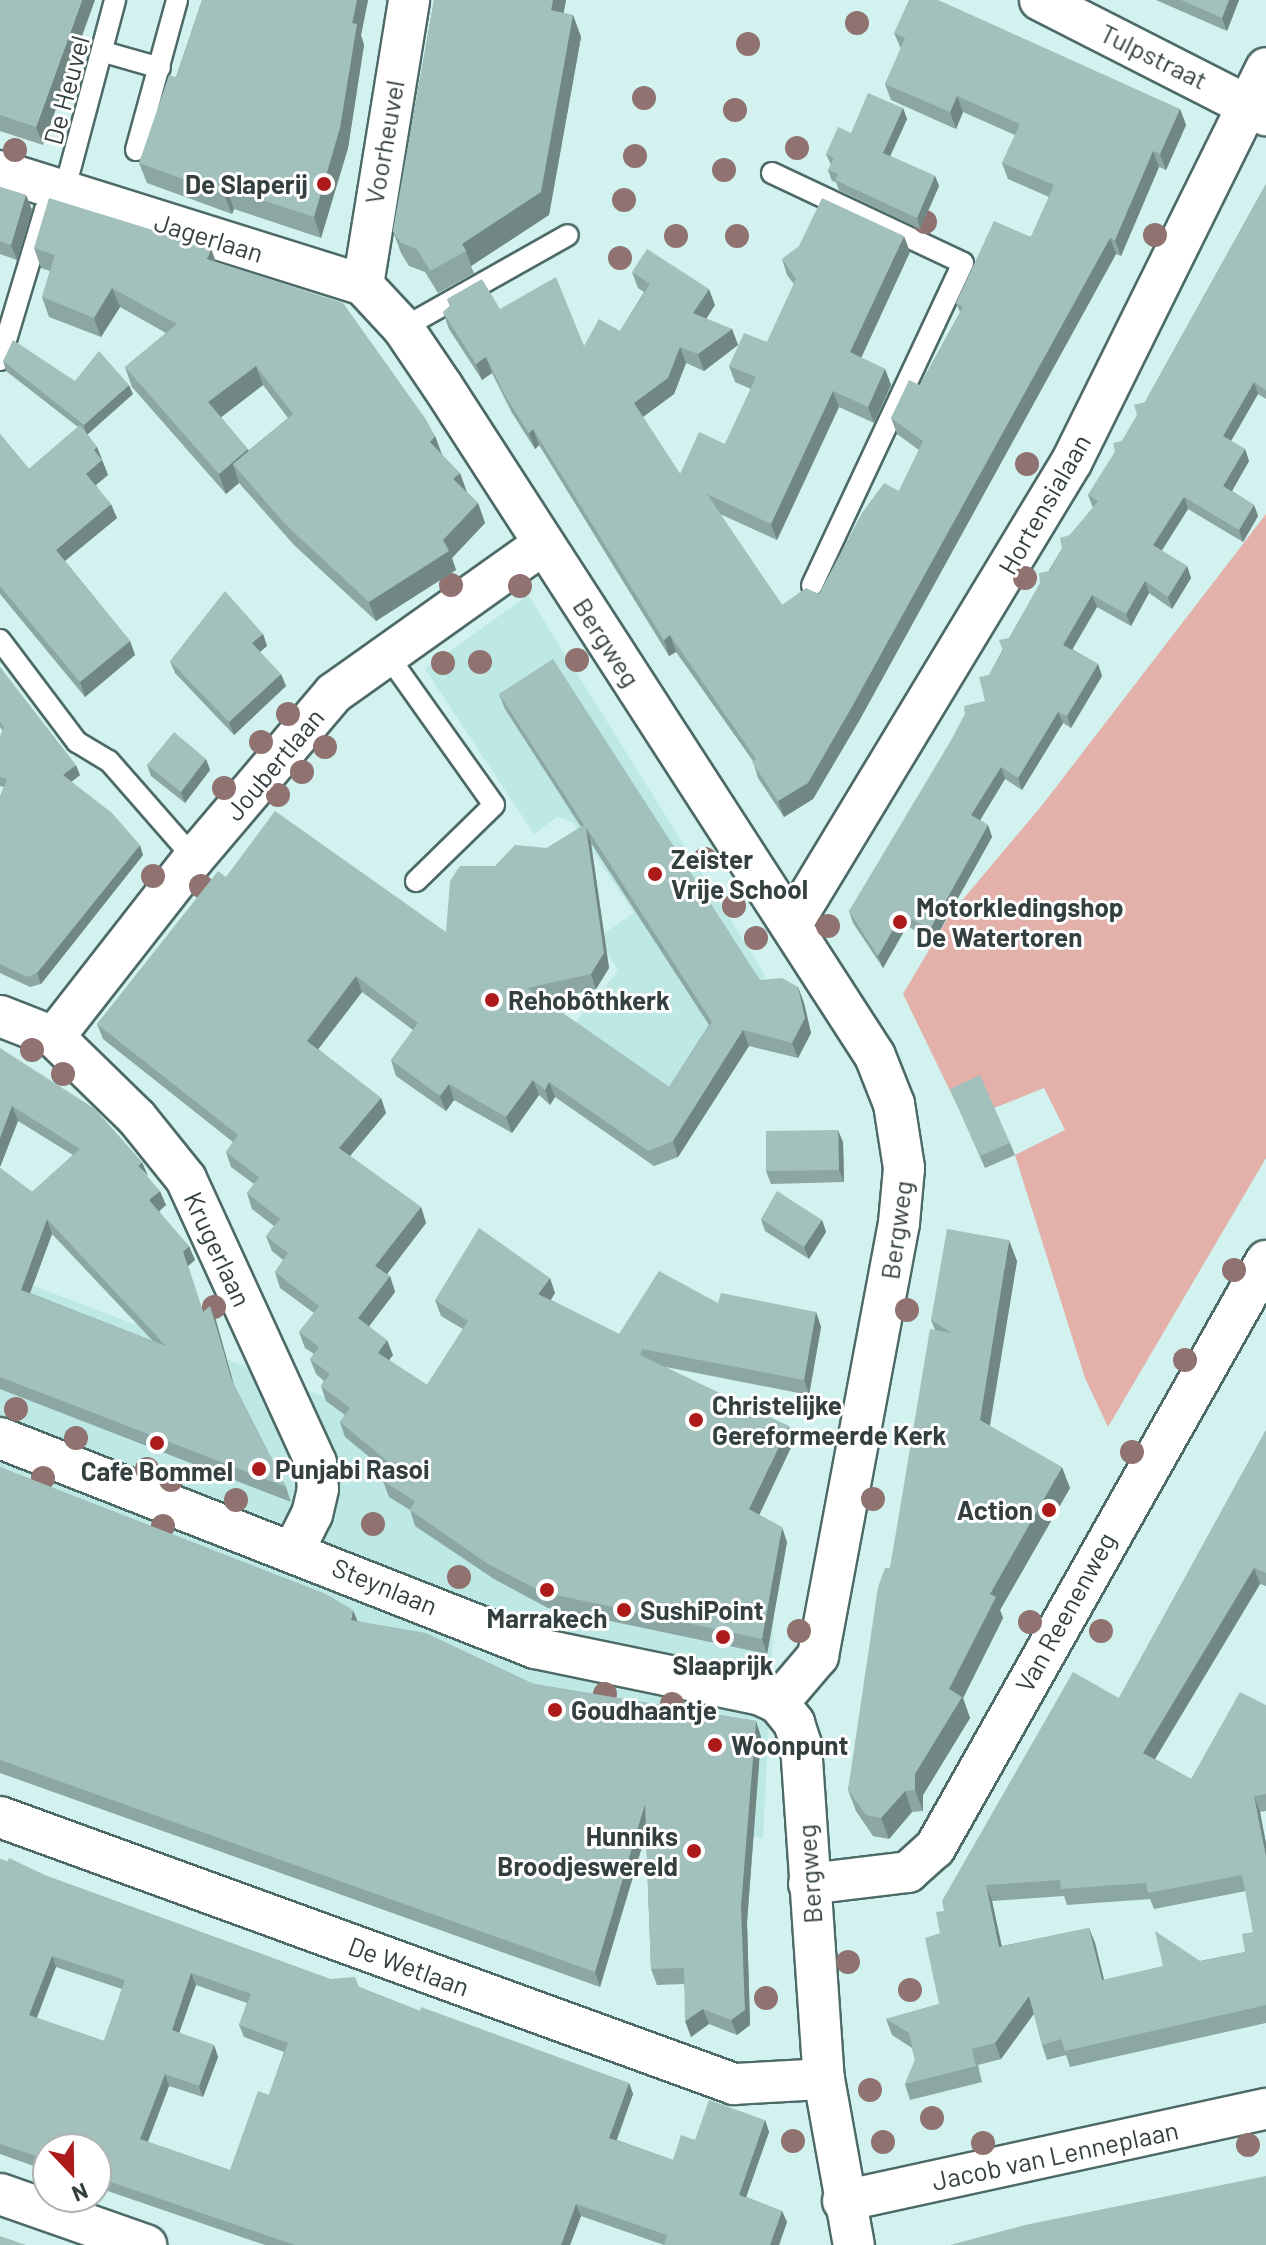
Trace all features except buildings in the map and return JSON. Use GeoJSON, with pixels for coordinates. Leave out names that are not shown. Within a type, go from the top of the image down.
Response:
{"type":"FeatureCollection","features":[{"type":"Feature","properties":{"kind":"street","name":"Voorheuvel"},"geometry":{"type":"LineString","coordinates":[[363,285],[377,181],[409,0]]}},
{"type":"Feature","properties":{"kind":"street","name":"Tulpstraat"},"geometry":{"type":"LineString","coordinates":[[1040,0],[1261,95]]}},
{"type":"Feature","properties":{"kind":"street","name":"Hortensialaan"},"geometry":{"type":"LineString","coordinates":[[792,924],[1072,461],[1261,95]]}},
{"type":"Feature","properties":{"kind":"street","name":"Jagerlaan"},"geometry":{"type":"LineString","coordinates":[[0,171],[363,285],[403,328]]}},
{"type":"Feature","properties":{"kind":"street","name":"Bergweg"},"geometry":{"type":"LineString","coordinates":[[403,328],[792,924],[875,1056],[894,1104],[904,1168],[854,1485],[818,1656],[778,1703],[794,1723],[801,1745],[824,2079],[843,2201],[854,2245]]}},
{"type":"Feature","properties":{"kind":"street","name":"Joubertlaan"},"geometry":{"type":"LineString","coordinates":[[54,1037],[194,858],[334,693],[386,653],[544,544]]}},
{"type":"Feature","properties":{"kind":"street","name":"Krugerlaan"},"geometry":{"type":"LineString","coordinates":[[0,1016],[54,1037],[137,1118],[186,1179],[224,1256],[286,1408],[316,1463],[315,1501],[293,1552]]}},
{"type":"Feature","properties":{"kind":"street","name":"Van Reenenweg"},"geometry":{"type":"LineString","coordinates":[[809,1884],[908,1872],[935,1848],[1266,1261]]}},
{"type":"Feature","properties":{"kind":"street","name":"Steynlaan"},"geometry":{"type":"LineString","coordinates":[[0,1438],[535,1648],[761,1695],[778,1703]]}},
{"type":"Feature","properties":{"kind":"street","name":"De Wetlaan"},"geometry":{"type":"LineString","coordinates":[[0,1817],[734,2084],[824,2079]]}},
{"type":"Feature","properties":{"kind":"street","name":"Jacob van Lenneplaan"},"geometry":{"type":"LineString","coordinates":[[843,2201],[1266,2109]]}},
{"type":"Feature","properties":{"kind":"street"},"geometry":{"type":"LineString","coordinates":[[0,2194],[146,2245]]}},
{"type":"Feature","properties":{"kind":"lane","name":"De Heuvel"},"geometry":{"type":"LineString","coordinates":[[64,192],[104,52],[115,0]]}},
{"type":"Feature","properties":{"kind":"lane"},"geometry":{"type":"LineString","coordinates":[[136,150],[177,0]]}},
{"type":"Feature","properties":{"kind":"lane"},"geometry":{"type":"LineString","coordinates":[[104,52],[160,68]]}},
{"type":"Feature","properties":{"kind":"lane"},"geometry":{"type":"LineString","coordinates":[[772,173],[963,263],[812,585]]}},
{"type":"Feature","properties":{"kind":"lane"},"geometry":{"type":"LineString","coordinates":[[0,360],[45,210],[64,192]]}},
{"type":"Feature","properties":{"kind":"lane"},"geometry":{"type":"LineString","coordinates":[[403,328],[568,235]]}},
{"type":"Feature","properties":{"kind":"lane"},"geometry":{"type":"LineString","coordinates":[[0,640],[77,742],[109,761],[194,858]]}},
{"type":"Feature","properties":{"kind":"lane"},"geometry":{"type":"LineString","coordinates":[[386,653],[494,805],[416,881]]}},
{"type":"Feature","properties":{"kind":"shaded area"},"geometry":{"type":"Polygon","coordinates":[[[1266,514],[1266,1158],[1108,1427],[1085,1378],[1015,1155],[1065,1130],[1044,1088],[994,1108],[955,1101],[903,994],[949,916],[1043,804],[1266,514]]]}},
{"type":"Feature","properties":{"kind":"shaded area","name":"Zeister Vrije School"},"geometry":{"type":"Polygon","coordinates":[[[528,595],[765,975],[716,1054],[673,1095],[573,1026],[618,971],[599,937],[634,913],[573,822],[557,817],[534,834],[425,669],[528,595]]]}},
{"type":"Feature","properties":{"kind":"shaded area"},"geometry":{"type":"Polygon","coordinates":[[[0,1273],[776,1569],[763,1839],[0,1560],[0,1273]]]}},
{"type":"Feature","properties":{"kind":"place","name":"De Slaperij"},"geometry":{"type":"Point","coordinates":[324,184]}},
{"type":"Feature","properties":{"kind":"place","name":"Zeister Vrije School"},"geometry":{"type":"Point","coordinates":[655,874]}},
{"type":"Feature","properties":{"kind":"place","name":"Motorkledingshop De Watertoren"},"geometry":{"type":"Point","coordinates":[900,922]}},
{"type":"Feature","properties":{"kind":"place","name":"Rehobôthkerk"},"geometry":{"type":"Point","coordinates":[492,1000]}},
{"type":"Feature","properties":{"kind":"place","name":"Christelijke Gereformeerde Kerk"},"geometry":{"type":"Point","coordinates":[696,1420]}},
{"type":"Feature","properties":{"kind":"place","name":"Cafe Bommel"},"geometry":{"type":"Point","coordinates":[157,1443]}},
{"type":"Feature","properties":{"kind":"place","name":"Punjabi Rasoi"},"geometry":{"type":"Point","coordinates":[259,1469]}},
{"type":"Feature","properties":{"kind":"place","name":"Action"},"geometry":{"type":"Point","coordinates":[1049,1510]}},
{"type":"Feature","properties":{"kind":"place","name":"Marrakech"},"geometry":{"type":"Point","coordinates":[547,1590]}},
{"type":"Feature","properties":{"kind":"place","name":"SushiPoint"},"geometry":{"type":"Point","coordinates":[624,1610]}},
{"type":"Feature","properties":{"kind":"place","name":"Slaaprijk"},"geometry":{"type":"Point","coordinates":[723,1637]}},
{"type":"Feature","properties":{"kind":"place","name":"Goudhaantje"},"geometry":{"type":"Point","coordinates":[555,1710]}},
{"type":"Feature","properties":{"kind":"place","name":"Woonpunt"},"geometry":{"type":"Point","coordinates":[715,1745]}},
{"type":"Feature","properties":{"kind":"place","name":"Hunniks Broodjeswereld"},"geometry":{"type":"Point","coordinates":[694,1851]}}]}
